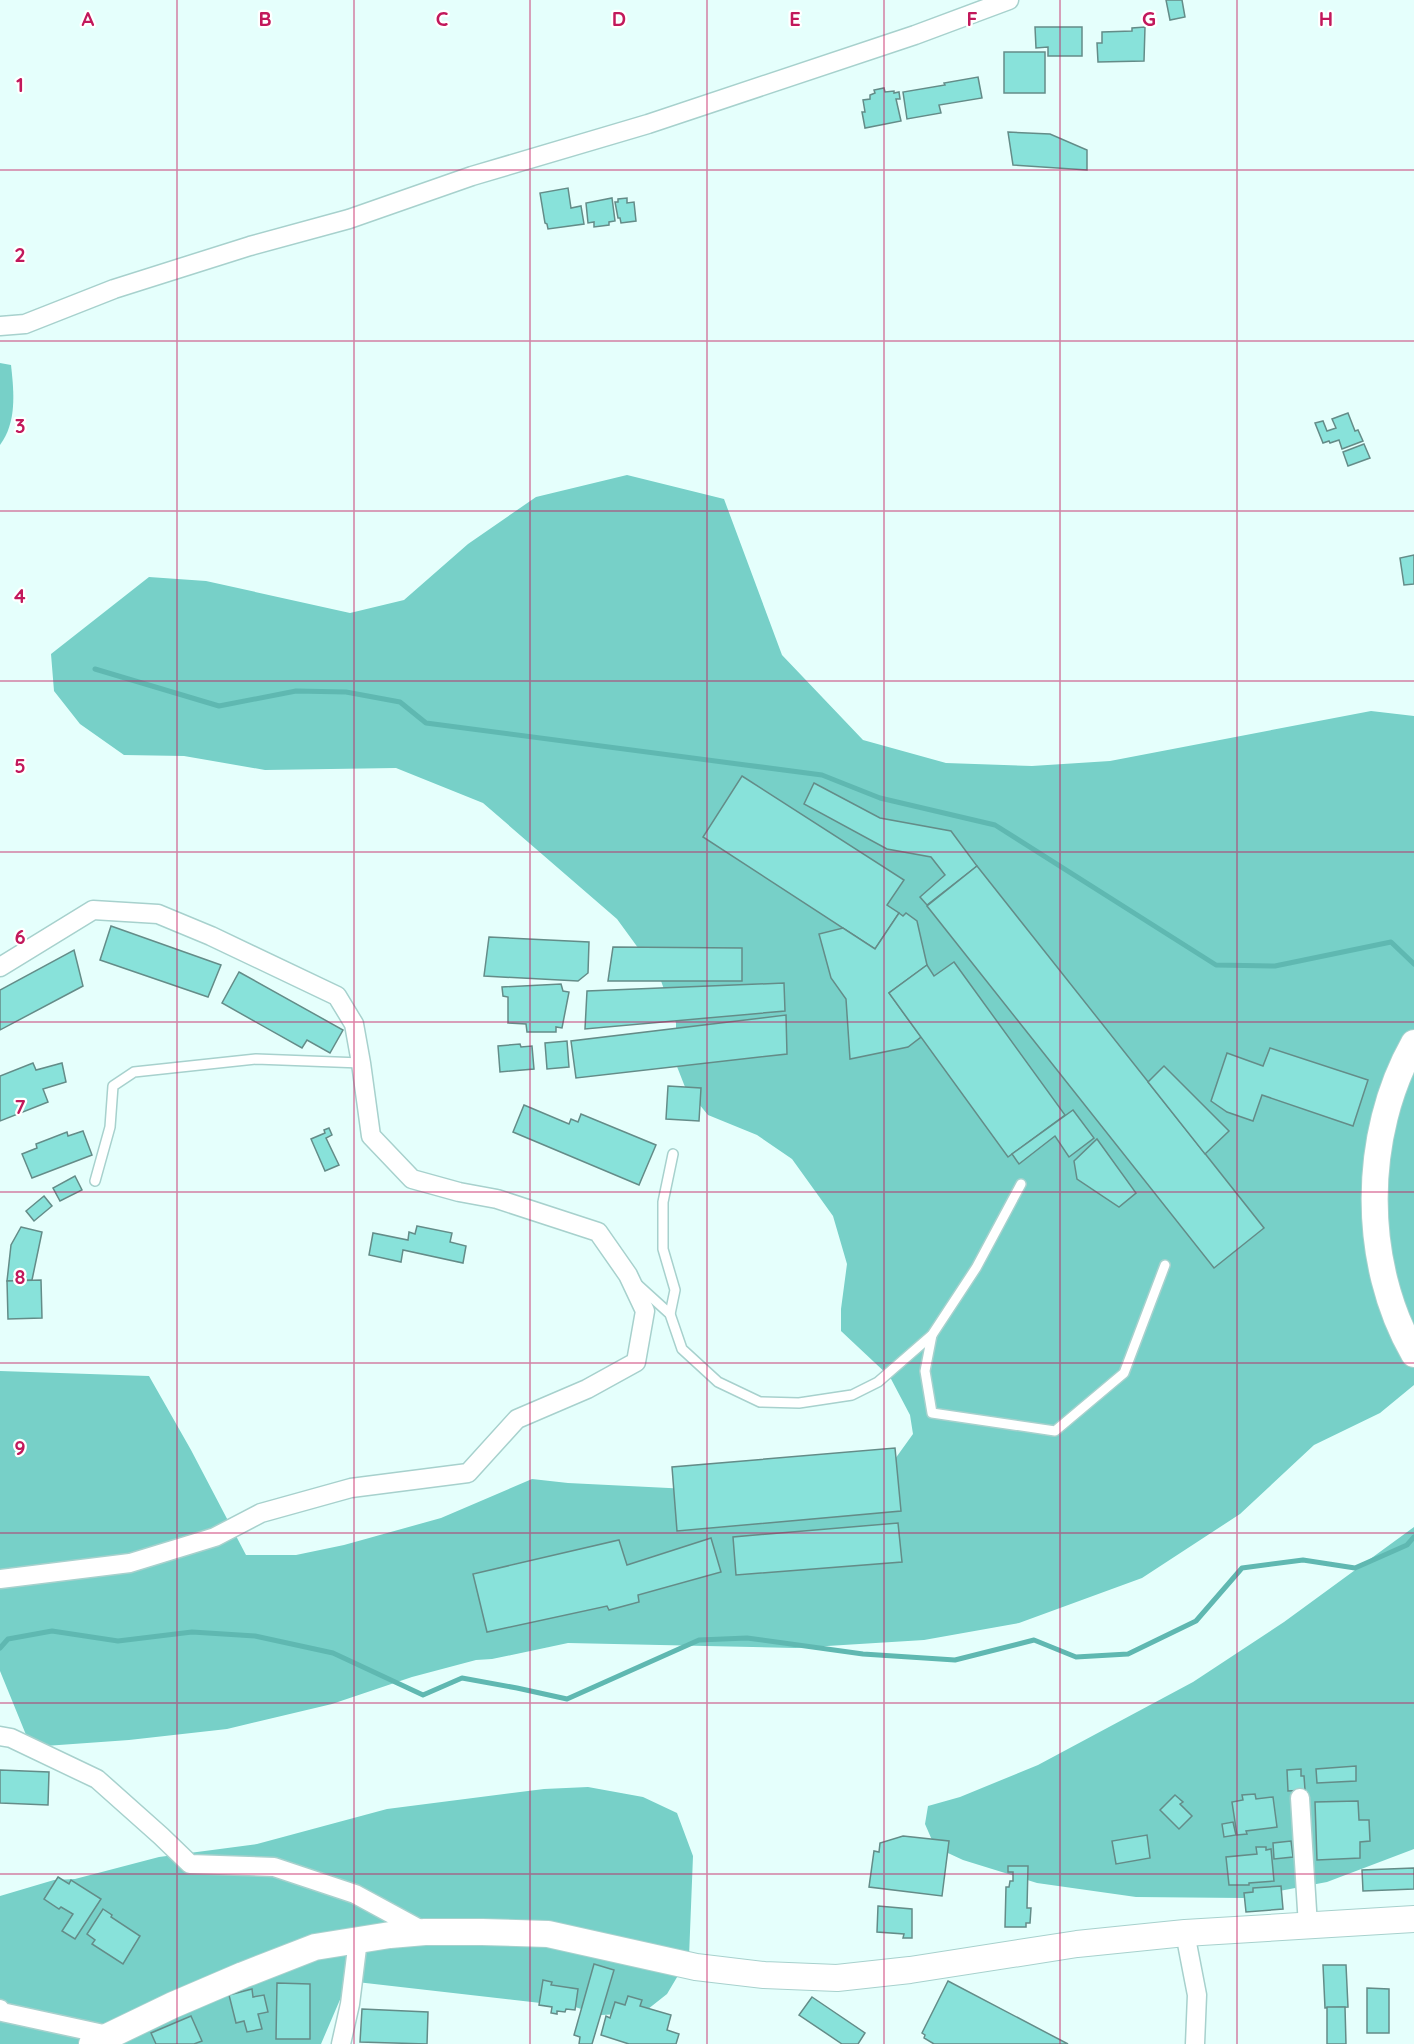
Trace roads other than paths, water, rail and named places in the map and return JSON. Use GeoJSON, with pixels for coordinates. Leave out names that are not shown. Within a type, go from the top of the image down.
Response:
{"type":"FeatureCollection","features":[{"type":"Feature","properties":{"kind":"street"},"geometry":{"type":"LineString","coordinates":[[0,327],[25,324],[148,278],[250,246],[349,219],[472,176],[648,124],[915,35],[1009,0]]}},
{"type":"Feature","properties":{"kind":"street"},"geometry":{"type":"LineString","coordinates":[[0,966],[93,910],[158,914],[211,936],[336,996],[354,1024],[371,1136],[412,1179],[459,1192],[497,1199],[598,1232],[628,1275],[645,1311],[636,1362],[587,1389],[517,1419],[468,1473],[351,1488],[261,1513],[215,1537],[130,1563],[0,1580]]}},
{"type":"Feature","properties":{"kind":"street"},"geometry":{"type":"LineString","coordinates":[[1414,1043],[1401,1066],[1382,1124],[1374,1178],[1374,1209],[1383,1275],[1403,1336],[1414,1354]]}},
{"type":"Feature","properties":{"kind":"street"},"geometry":{"type":"LineString","coordinates":[[0,1736],[11,1738],[97,1779],[190,1864],[274,1867],[355,1893],[425,1932]]}},
{"type":"Feature","properties":{"kind":"street"},"geometry":{"type":"LineString","coordinates":[[1300,1798],[1308,1926]]}},
{"type":"Feature","properties":{"kind":"street"},"geometry":{"type":"LineString","coordinates":[[0,2009],[2,2012],[100,2040],[173,2005],[315,1947],[425,1932],[549,1934],[696,1967],[764,1975],[837,1978],[910,1970],[1077,1944],[1185,1933],[1414,1919]]}},
{"type":"Feature","properties":{"kind":"street"},"geometry":{"type":"LineString","coordinates":[[1185,1933],[1197,1995],[1195,2044]]}},
{"type":"Feature","properties":{"kind":"street"},"geometry":{"type":"LineString","coordinates":[[341,2044],[350,2004],[358,1940]]}},
{"type":"Feature","properties":{"kind":"lane"},"geometry":{"type":"LineString","coordinates":[[95,1181],[110,1127],[113,1086],[134,1072],[256,1059],[361,1063]]}},
{"type":"Feature","properties":{"kind":"lane"},"geometry":{"type":"LineString","coordinates":[[669,1314],[675,1290],[663,1249],[663,1202],[673,1154]]}},
{"type":"Feature","properties":{"kind":"lane"},"geometry":{"type":"LineString","coordinates":[[628,1275],[669,1314],[682,1349],[718,1382],[760,1402],[799,1403],[852,1395],[878,1382],[932,1335],[976,1268],[1021,1184]]}},
{"type":"Feature","properties":{"kind":"lane"},"geometry":{"type":"LineString","coordinates":[[932,1335],[925,1371],[932,1413],[1055,1431],[1124,1373],[1165,1265]]}},
{"type":"Feature","properties":{"kind":"waterway"},"geometry":{"type":"LineString","coordinates":[[95,669],[219,706],[296,691],[346,692],[400,702],[426,723],[822,775],[880,798],[995,825],[1216,965],[1275,966],[1391,942],[1414,964]]}},
{"type":"Feature","properties":{"kind":"waterway"},"geometry":{"type":"LineString","coordinates":[[0,1648],[8,1639],[52,1631],[118,1641],[192,1632],[255,1636],[333,1653],[423,1695],[462,1678],[567,1699],[699,1640],[747,1638],[863,1654],[955,1660],[1034,1640],[1076,1657],[1128,1654],[1196,1621],[1242,1568],[1303,1560],[1355,1568],[1407,1545],[1414,1537]]}}]}
